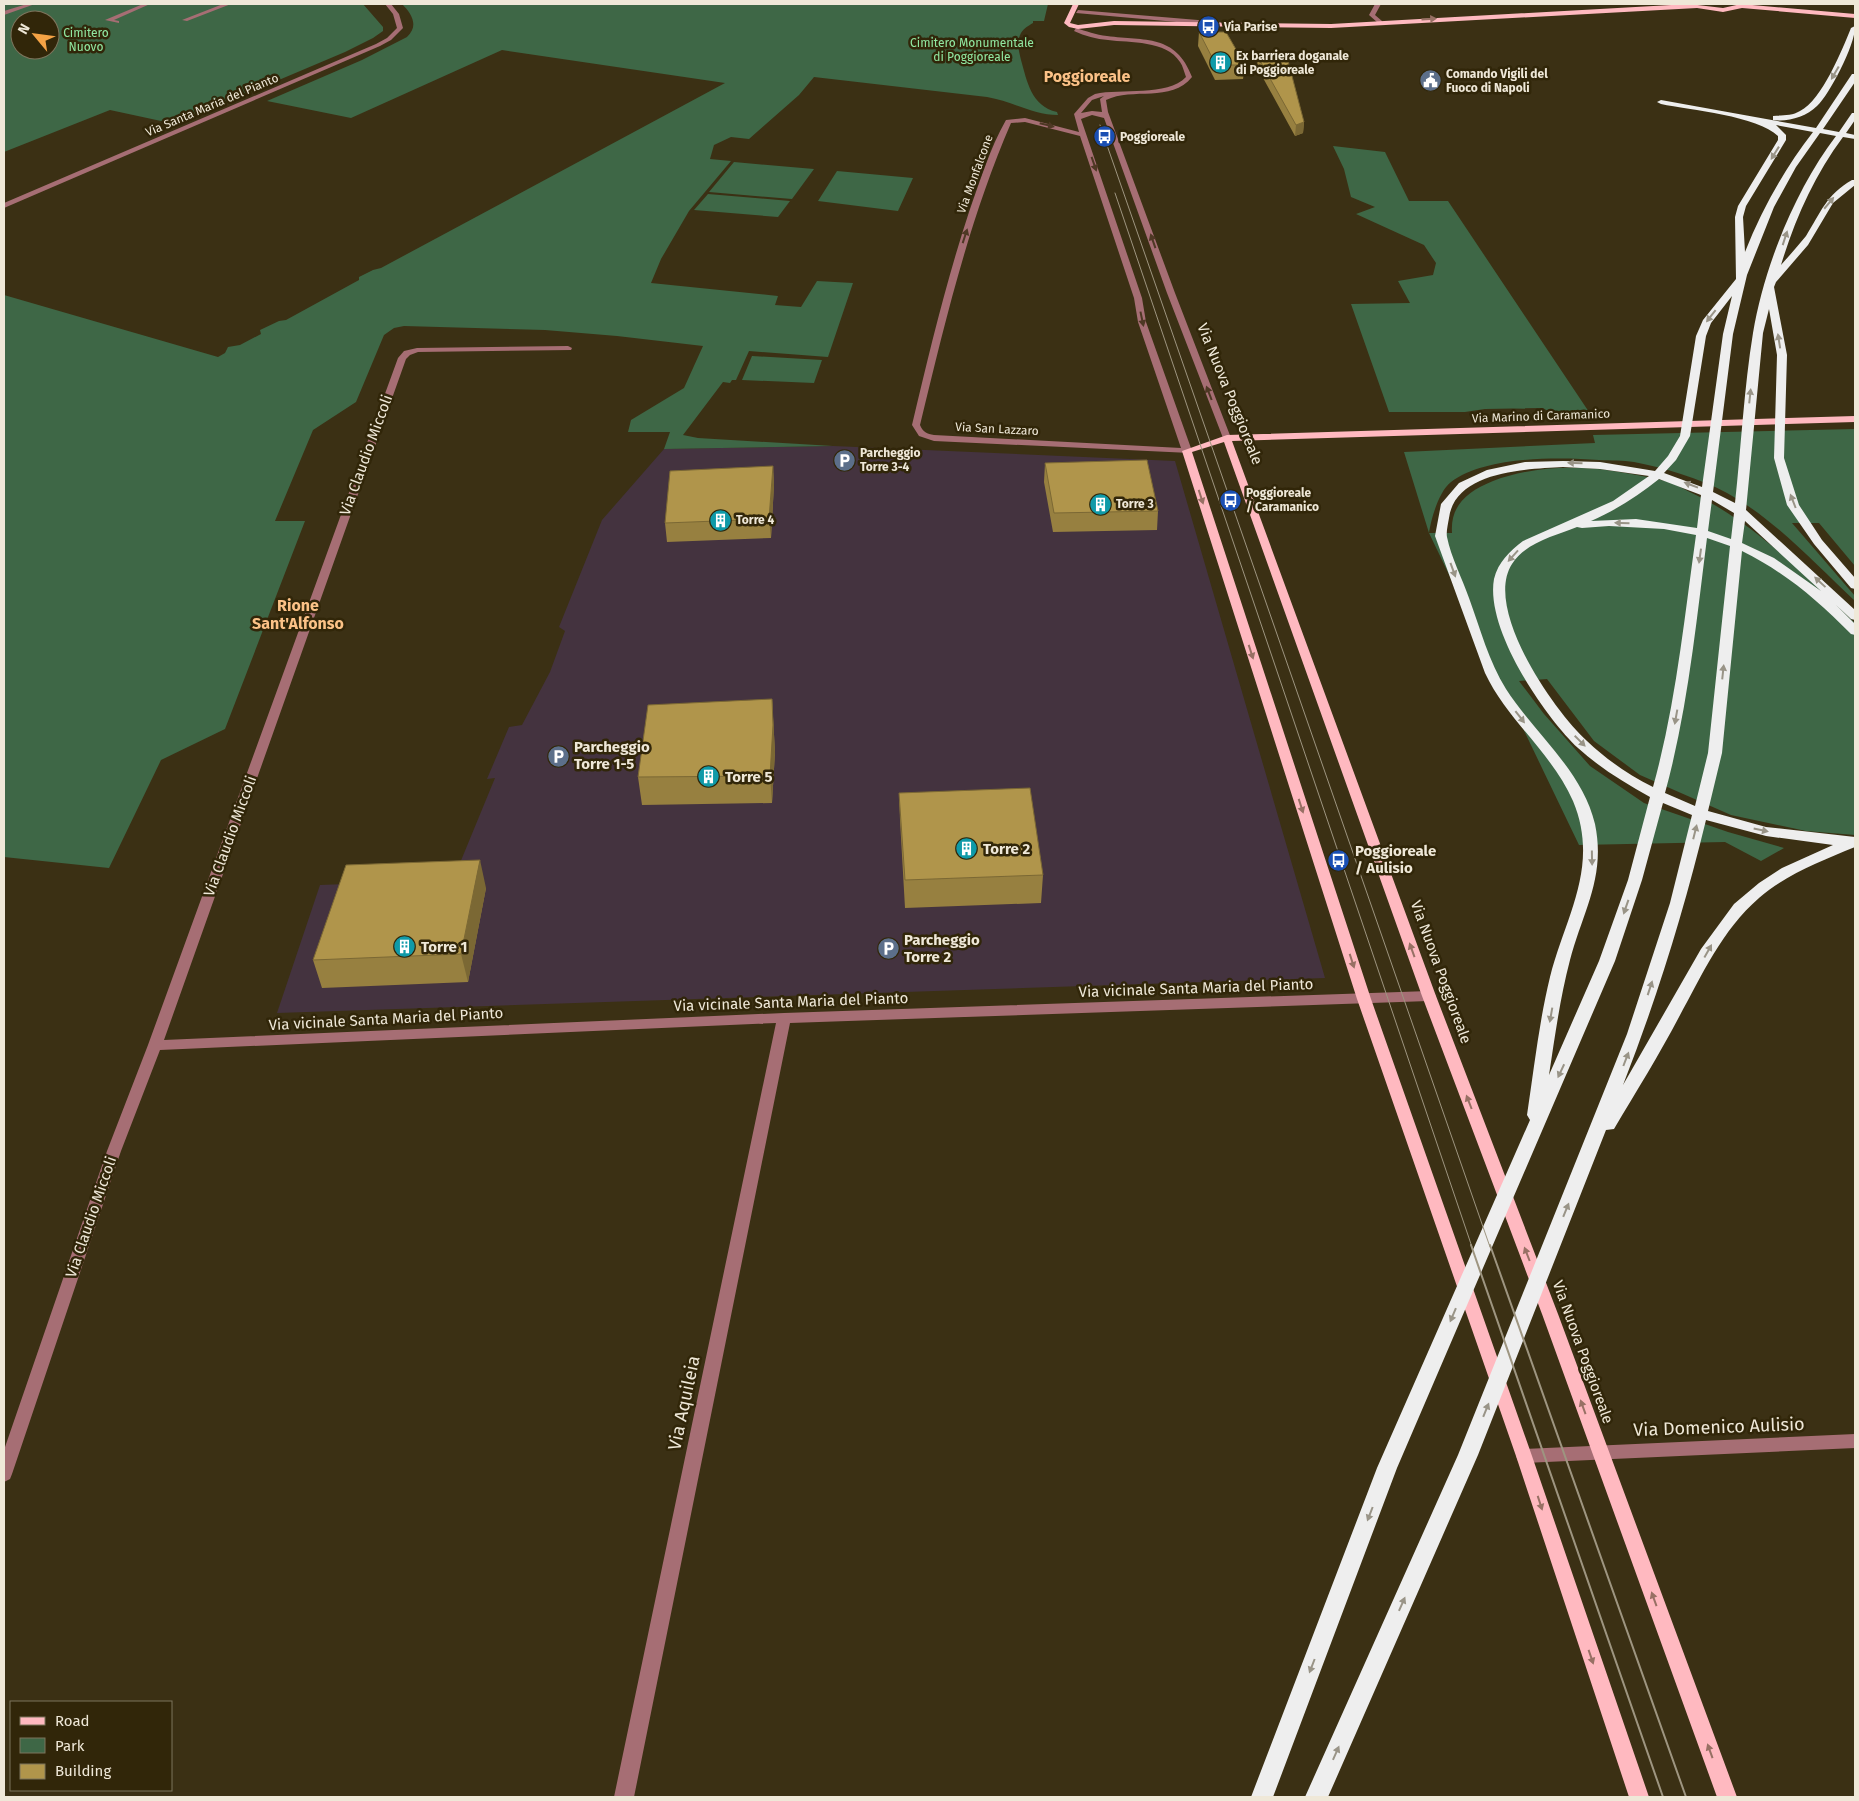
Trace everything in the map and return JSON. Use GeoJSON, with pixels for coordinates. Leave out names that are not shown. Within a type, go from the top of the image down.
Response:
{"type":"FeatureCollection","features":[{"type":"Feature","properties":{"kind":"highway"},"geometry":{"type":"LineString","coordinates":[[1741,116],[1787,118],[1809,109],[1832,78],[1855,28]]}},
{"type":"Feature","properties":{"kind":"highway"},"geometry":{"type":"LineString","coordinates":[[1262,1797],[1387,1468],[1566,1059],[1607,961],[1635,880],[1670,750],[1683,677],[1728,334],[1742,278],[1761,226],[1772,203],[1807,144],[1855,76]]}},
{"type":"Feature","properties":{"kind":"highway"},"geometry":{"type":"LineString","coordinates":[[1661,102],[1855,137]]}},
{"type":"Feature","properties":{"kind":"highway"},"geometry":{"type":"LineString","coordinates":[[1316,1797],[1468,1455],[1635,1034],[1678,903],[1715,753],[1753,369],[1758,333],[1769,284],[1788,228],[1816,171],[1855,115]]}},
{"type":"Feature","properties":{"kind":"highway"},"geometry":{"type":"LineString","coordinates":[[1741,116],[1774,127],[1782,135],[1782,140],[1748,197],[1739,217],[1742,278],[1706,322],[1701,336],[1684,436],[1672,460],[1656,477],[1626,498],[1609,509],[1527,544],[1511,556],[1500,575],[1498,585],[1499,600],[1512,642],[1539,690],[1571,732],[1599,758],[1635,781],[1685,807],[1735,824],[1810,839],[1855,842]]}},
{"type":"Feature","properties":{"kind":"highway"},"geometry":{"type":"LineString","coordinates":[[1769,284],[1805,242],[1828,203],[1837,194],[1855,182]]}},
{"type":"Feature","properties":{"kind":"highway"},"geometry":{"type":"LineString","coordinates":[[1769,284],[1782,355],[1779,458],[1793,505],[1818,542],[1855,585]]}},
{"type":"Feature","properties":{"kind":"highway"},"geometry":{"type":"LineString","coordinates":[[1531,1136],[1557,982],[1563,957],[1589,883],[1592,867],[1591,847],[1587,825],[1570,781],[1558,762],[1521,719],[1499,688],[1488,664],[1441,536],[1439,524],[1446,504],[1459,490],[1470,482],[1496,472],[1553,463],[1604,465],[1640,470],[1694,486],[1727,502],[1744,514],[1855,616]]}},
{"type":"Feature","properties":{"kind":"highway"},"geometry":{"type":"LineString","coordinates":[[1555,532],[1599,523],[1642,524],[1690,530],[1730,542],[1769,560],[1794,575],[1855,632]]}},
{"type":"Feature","properties":{"kind":"highway"},"geometry":{"type":"LineString","coordinates":[[1587,1159],[1658,1041],[1717,935],[1729,920],[1753,895],[1787,871],[1855,842]]}},
{"type":"Feature","properties":{"kind":"main road"},"geometry":{"type":"LineString","coordinates":[[1076,4],[1067,23],[1074,27],[1114,23],[1331,26],[1698,6]]}},
{"type":"Feature","properties":{"kind":"main road"},"geometry":{"type":"LineString","coordinates":[[1663,7],[1673,4]]}},
{"type":"Feature","properties":{"kind":"main road"},"geometry":{"type":"LineString","coordinates":[[1691,4],[1722,10],[1741,5],[1855,16]]}},
{"type":"Feature","properties":{"kind":"main road"},"geometry":{"type":"LineString","coordinates":[[1771,4],[1855,12]]}},
{"type":"Feature","properties":{"kind":"main road","name":"Via Marino di Caramanico"},"geometry":{"type":"LineString","coordinates":[[1227,438],[1855,419]]}},
{"type":"Feature","properties":{"kind":"main road","name":"Via San Lazzaro"},"geometry":{"type":"LineString","coordinates":[[1186,451],[1227,438]]}},
{"type":"Feature","properties":{"kind":"main road","name":"Via Nuova Poggioreale"},"geometry":{"type":"LineString","coordinates":[[1227,438],[1429,996],[1550,1314],[1727,1797]]}},
{"type":"Feature","properties":{"kind":"main road"},"geometry":{"type":"LineString","coordinates":[[1186,451],[1364,999],[1524,1456],[1639,1797]]}},
{"type":"Feature","properties":{"kind":"street"},"geometry":{"type":"LineString","coordinates":[[4,13],[32,4]]}},
{"type":"Feature","properties":{"kind":"street"},"geometry":{"type":"LineString","coordinates":[[117,22],[108,20],[147,4]]}},
{"type":"Feature","properties":{"kind":"street"},"geometry":{"type":"LineString","coordinates":[[185,20],[228,4]]}},
{"type":"Feature","properties":{"kind":"street","name":"Via Santa Maria del Pianto"},"geometry":{"type":"LineString","coordinates":[[4,206],[378,45],[389,39],[400,28],[396,14],[388,4]]}},
{"type":"Feature","properties":{"kind":"street"},"geometry":{"type":"LineString","coordinates":[[1378,4],[1372,15],[1380,22]]}},
{"type":"Feature","properties":{"kind":"street"},"geometry":{"type":"LineString","coordinates":[[1078,12],[1223,24]]}},
{"type":"Feature","properties":{"kind":"street","name":"Via Nuova Poggioreale"},"geometry":{"type":"LineString","coordinates":[[1076,30],[1091,36],[1146,42],[1171,49],[1180,57],[1188,73],[1189,77],[1184,83],[1172,88],[1111,94],[1103,99],[1107,117],[1171,293],[1227,438]]}},
{"type":"Feature","properties":{"kind":"street","name":"Via Nuova Poggioreale"},"geometry":{"type":"LineString","coordinates":[[1078,118],[1079,110],[1093,97],[1127,92]]}},
{"type":"Feature","properties":{"kind":"street"},"geometry":{"type":"LineString","coordinates":[[1107,117],[1093,112],[1078,118],[1138,298],[1141,320],[1186,451]]}},
{"type":"Feature","properties":{"kind":"street","name":"Via Monfalcone"},"geometry":{"type":"LineString","coordinates":[[950,282],[988,166],[1008,121],[1025,120],[1084,135]]}},
{"type":"Feature","properties":{"kind":"street","name":"Via San Lazzaro"},"geometry":{"type":"LineString","coordinates":[[950,282],[916,425],[917,430],[922,435],[934,438],[1186,451]]}},
{"type":"Feature","properties":{"kind":"street","name":"Via Claudio Miccoli"},"geometry":{"type":"LineString","coordinates":[[4,1474],[114,1151],[155,1045],[402,358],[407,353],[417,350],[568,348]]}},
{"type":"Feature","properties":{"kind":"street","name":"Via vicinale Santa Maria del Pianto"},"geometry":{"type":"LineString","coordinates":[[155,1045],[784,1018],[1429,996]]}},
{"type":"Feature","properties":{"kind":"street","name":"Via Aquileia"},"geometry":{"type":"LineString","coordinates":[[624,1797],[784,1018]]}},
{"type":"Feature","properties":{"kind":"street","name":"Via Domenico Aulisio"},"geometry":{"type":"LineString","coordinates":[[1524,1456],[1855,1441]]}},
{"type":"Feature","properties":{"kind":"shaded area"},"geometry":{"type":"Polygon","coordinates":[[[833,446],[1175,461],[1325,978],[277,1013],[320,885],[453,880],[495,778],[487,779],[509,727],[522,725],[550,672],[565,631],[559,627],[602,520],[664,449],[833,446]]]}},
{"type":"Feature","properties":{"kind":"green space","name":"Cimitero Nuovo"},"geometry":{"type":"Polygon","coordinates":[[[4,4],[363,4],[383,27],[383,31],[373,38],[345,52],[175,124],[110,110],[4,152],[4,4]]]}},
{"type":"Feature","properties":{"kind":"green space","name":"Cimitero Monumentale di Poggioreale"},"geometry":{"type":"Polygon","coordinates":[[[402,4],[1048,4],[1044,21],[1033,21],[1033,23],[1026,27],[1019,36],[1018,46],[1032,92],[1041,104],[1057,112],[1058,115],[1040,113],[987,97],[814,77],[799,95],[749,139],[731,137],[714,145],[710,159],[731,161],[689,211],[661,259],[651,283],[778,296],[775,305],[801,307],[817,281],[853,283],[828,357],[749,351],[736,380],[732,380],[730,383],[723,382],[683,435],[698,438],[833,446],[664,449],[670,432],[628,432],[631,420],[684,388],[703,346],[545,330],[404,326],[394,328],[384,335],[356,402],[313,430],[275,521],[305,521],[225,729],[161,760],[109,868],[4,857],[4,295],[218,357],[225,353],[228,347],[240,345],[261,334],[260,330],[279,321],[286,320],[359,280],[359,277],[381,268],[725,83],[502,50],[351,118],[267,101],[362,60],[407,37],[413,29],[413,20],[402,4]]]}},
{"type":"Feature","properties":{"kind":"green space"},"geometry":{"type":"Polygon","coordinates":[[[1333,146],[1385,152],[1409,201],[1448,201],[1591,415],[1557,417],[1543,408],[1485,409],[1465,412],[1389,412],[1351,304],[1410,303],[1398,281],[1433,275],[1436,263],[1424,245],[1356,214],[1375,207],[1351,197],[1344,169],[1333,146]]]}},
{"type":"Feature","properties":{"kind":"green space"},"geometry":{"type":"Polygon","coordinates":[[[734,162],[814,169],[792,199],[709,192],[734,162]]]}},
{"type":"Feature","properties":{"kind":"green space"},"geometry":{"type":"Polygon","coordinates":[[[837,171],[913,178],[898,211],[818,201],[837,171]]]}},
{"type":"Feature","properties":{"kind":"green space"},"geometry":{"type":"Polygon","coordinates":[[[708,194],[790,201],[778,217],[694,210],[708,194]]]}},
{"type":"Feature","properties":{"kind":"green space"},"geometry":{"type":"Polygon","coordinates":[[[752,356],[822,360],[814,383],[742,380],[752,356]]]}},
{"type":"Feature","properties":{"kind":"green space"},"geometry":{"type":"Polygon","coordinates":[[[1855,429],[1855,566],[1819,523],[1792,523],[1855,596],[1855,601],[1794,543],[1745,504],[1727,493],[1693,478],[1670,470],[1634,462],[1543,459],[1523,460],[1483,467],[1466,473],[1447,486],[1436,506],[1429,533],[1404,452],[1595,443],[1593,435],[1855,429]]]}},
{"type":"Feature","properties":{"kind":"green space"},"geometry":{"type":"Polygon","coordinates":[[[1567,468],[1613,471],[1669,482],[1719,507],[1740,521],[1780,553],[1855,623],[1855,835],[1806,831],[1731,815],[1640,775],[1594,741],[1547,679],[1519,681],[1544,714],[1590,766],[1644,803],[1728,832],[1784,848],[1761,861],[1725,842],[1579,845],[1429,533],[1452,533],[1454,514],[1462,500],[1484,485],[1507,476],[1537,470],[1567,468]]]}},
{"type":"Feature","properties":{"kind":"building"},"geometry":{"type":"Polygon","coordinates":[[[1199,32],[1226,32],[1245,65],[1216,65],[1199,32]]]}},
{"type":"Feature","properties":{"kind":"building"},"geometry":{"type":"Polygon","coordinates":[[[1258,57],[1287,57],[1304,122],[1296,125],[1258,57]]]}},
{"type":"Feature","properties":{"kind":"building"},"geometry":{"type":"Polygon","coordinates":[[[1147,460],[1158,511],[1054,513],[1045,463],[1147,460]]]}},
{"type":"Feature","properties":{"kind":"building","name":"Torre 4"},"geometry":{"type":"Polygon","coordinates":[[[773,466],[769,519],[665,523],[670,471],[773,466]]]}},
{"type":"Feature","properties":{"kind":"building","name":"Torre 5"},"geometry":{"type":"Polygon","coordinates":[[[772,699],[773,725],[770,776],[638,777],[648,705],[772,699]]]}},
{"type":"Feature","properties":{"kind":"building","name":"Torre 2"},"geometry":{"type":"Polygon","coordinates":[[[1030,788],[1043,875],[905,880],[899,793],[1030,788]]]}},
{"type":"Feature","properties":{"kind":"building","name":"Torre 1"},"geometry":{"type":"Polygon","coordinates":[[[480,860],[461,954],[313,960],[346,865],[480,860]]]}},
{"type":"Feature","properties":{"kind":"tram line"},"geometry":{"type":"LineString","coordinates":[[1100,125],[1490,1247]]}},
{"type":"Feature","properties":{"kind":"tram line"},"geometry":{"type":"LineString","coordinates":[[1115,193],[1472,1247]]}},
{"type":"Feature","properties":{"kind":"tram line"},"geometry":{"type":"LineString","coordinates":[[1471,1245],[1663,1797]]}},
{"type":"Feature","properties":{"kind":"tram line"},"geometry":{"type":"LineString","coordinates":[[1490,1245],[1686,1797]]}},
{"type":"Feature","properties":{"kind":"place","name":"Via Parise"},"geometry":{"type":"Point","coordinates":[1208,27]}},
{"type":"Feature","properties":{"kind":"place","name":"Ex barriera doganale di Poggioreale"},"geometry":{"type":"Point","coordinates":[1220,63]}},
{"type":"Feature","properties":{"kind":"place","name":"Comando Vigili del Fuoco di Napoli"},"geometry":{"type":"Point","coordinates":[1430,81]}},
{"type":"Feature","properties":{"kind":"place","name":"Poggioreale"},"geometry":{"type":"Point","coordinates":[1104,137]}},
{"type":"Feature","properties":{"kind":"place","name":"Parcheggio Torre 3-4"},"geometry":{"type":"Point","coordinates":[844,460]}},
{"type":"Feature","properties":{"kind":"place","name":"Poggioreale / Caramanico"},"geometry":{"type":"Point","coordinates":[1230,500]}},
{"type":"Feature","properties":{"kind":"place","name":"Torre 3"},"geometry":{"type":"Point","coordinates":[1100,504]}},
{"type":"Feature","properties":{"kind":"place","name":"Torre 4"},"geometry":{"type":"Point","coordinates":[720,520]}},
{"type":"Feature","properties":{"kind":"place","name":"Parcheggio Torre 1-5"},"geometry":{"type":"Point","coordinates":[558,756]}},
{"type":"Feature","properties":{"kind":"place","name":"Torre 5"},"geometry":{"type":"Point","coordinates":[709,777]}},
{"type":"Feature","properties":{"kind":"place","name":"Torre 2"},"geometry":{"type":"Point","coordinates":[967,849]}},
{"type":"Feature","properties":{"kind":"place","name":"Poggioreale / Aulisio"},"geometry":{"type":"Point","coordinates":[1339,860]}},
{"type":"Feature","properties":{"kind":"place","name":"Torre 1"},"geometry":{"type":"Point","coordinates":[405,947]}},
{"type":"Feature","properties":{"kind":"place","name":"Parcheggio Torre 2"},"geometry":{"type":"Point","coordinates":[888,949]}},
{"type":"Feature","properties":{"kind":"district","name":"Poggioreale"},"geometry":{"type":"Point","coordinates":[1087,76]}},
{"type":"Feature","properties":{"kind":"district","name":"Rione Sant'Alfonso"},"geometry":{"type":"Point","coordinates":[298,614]}}]}
